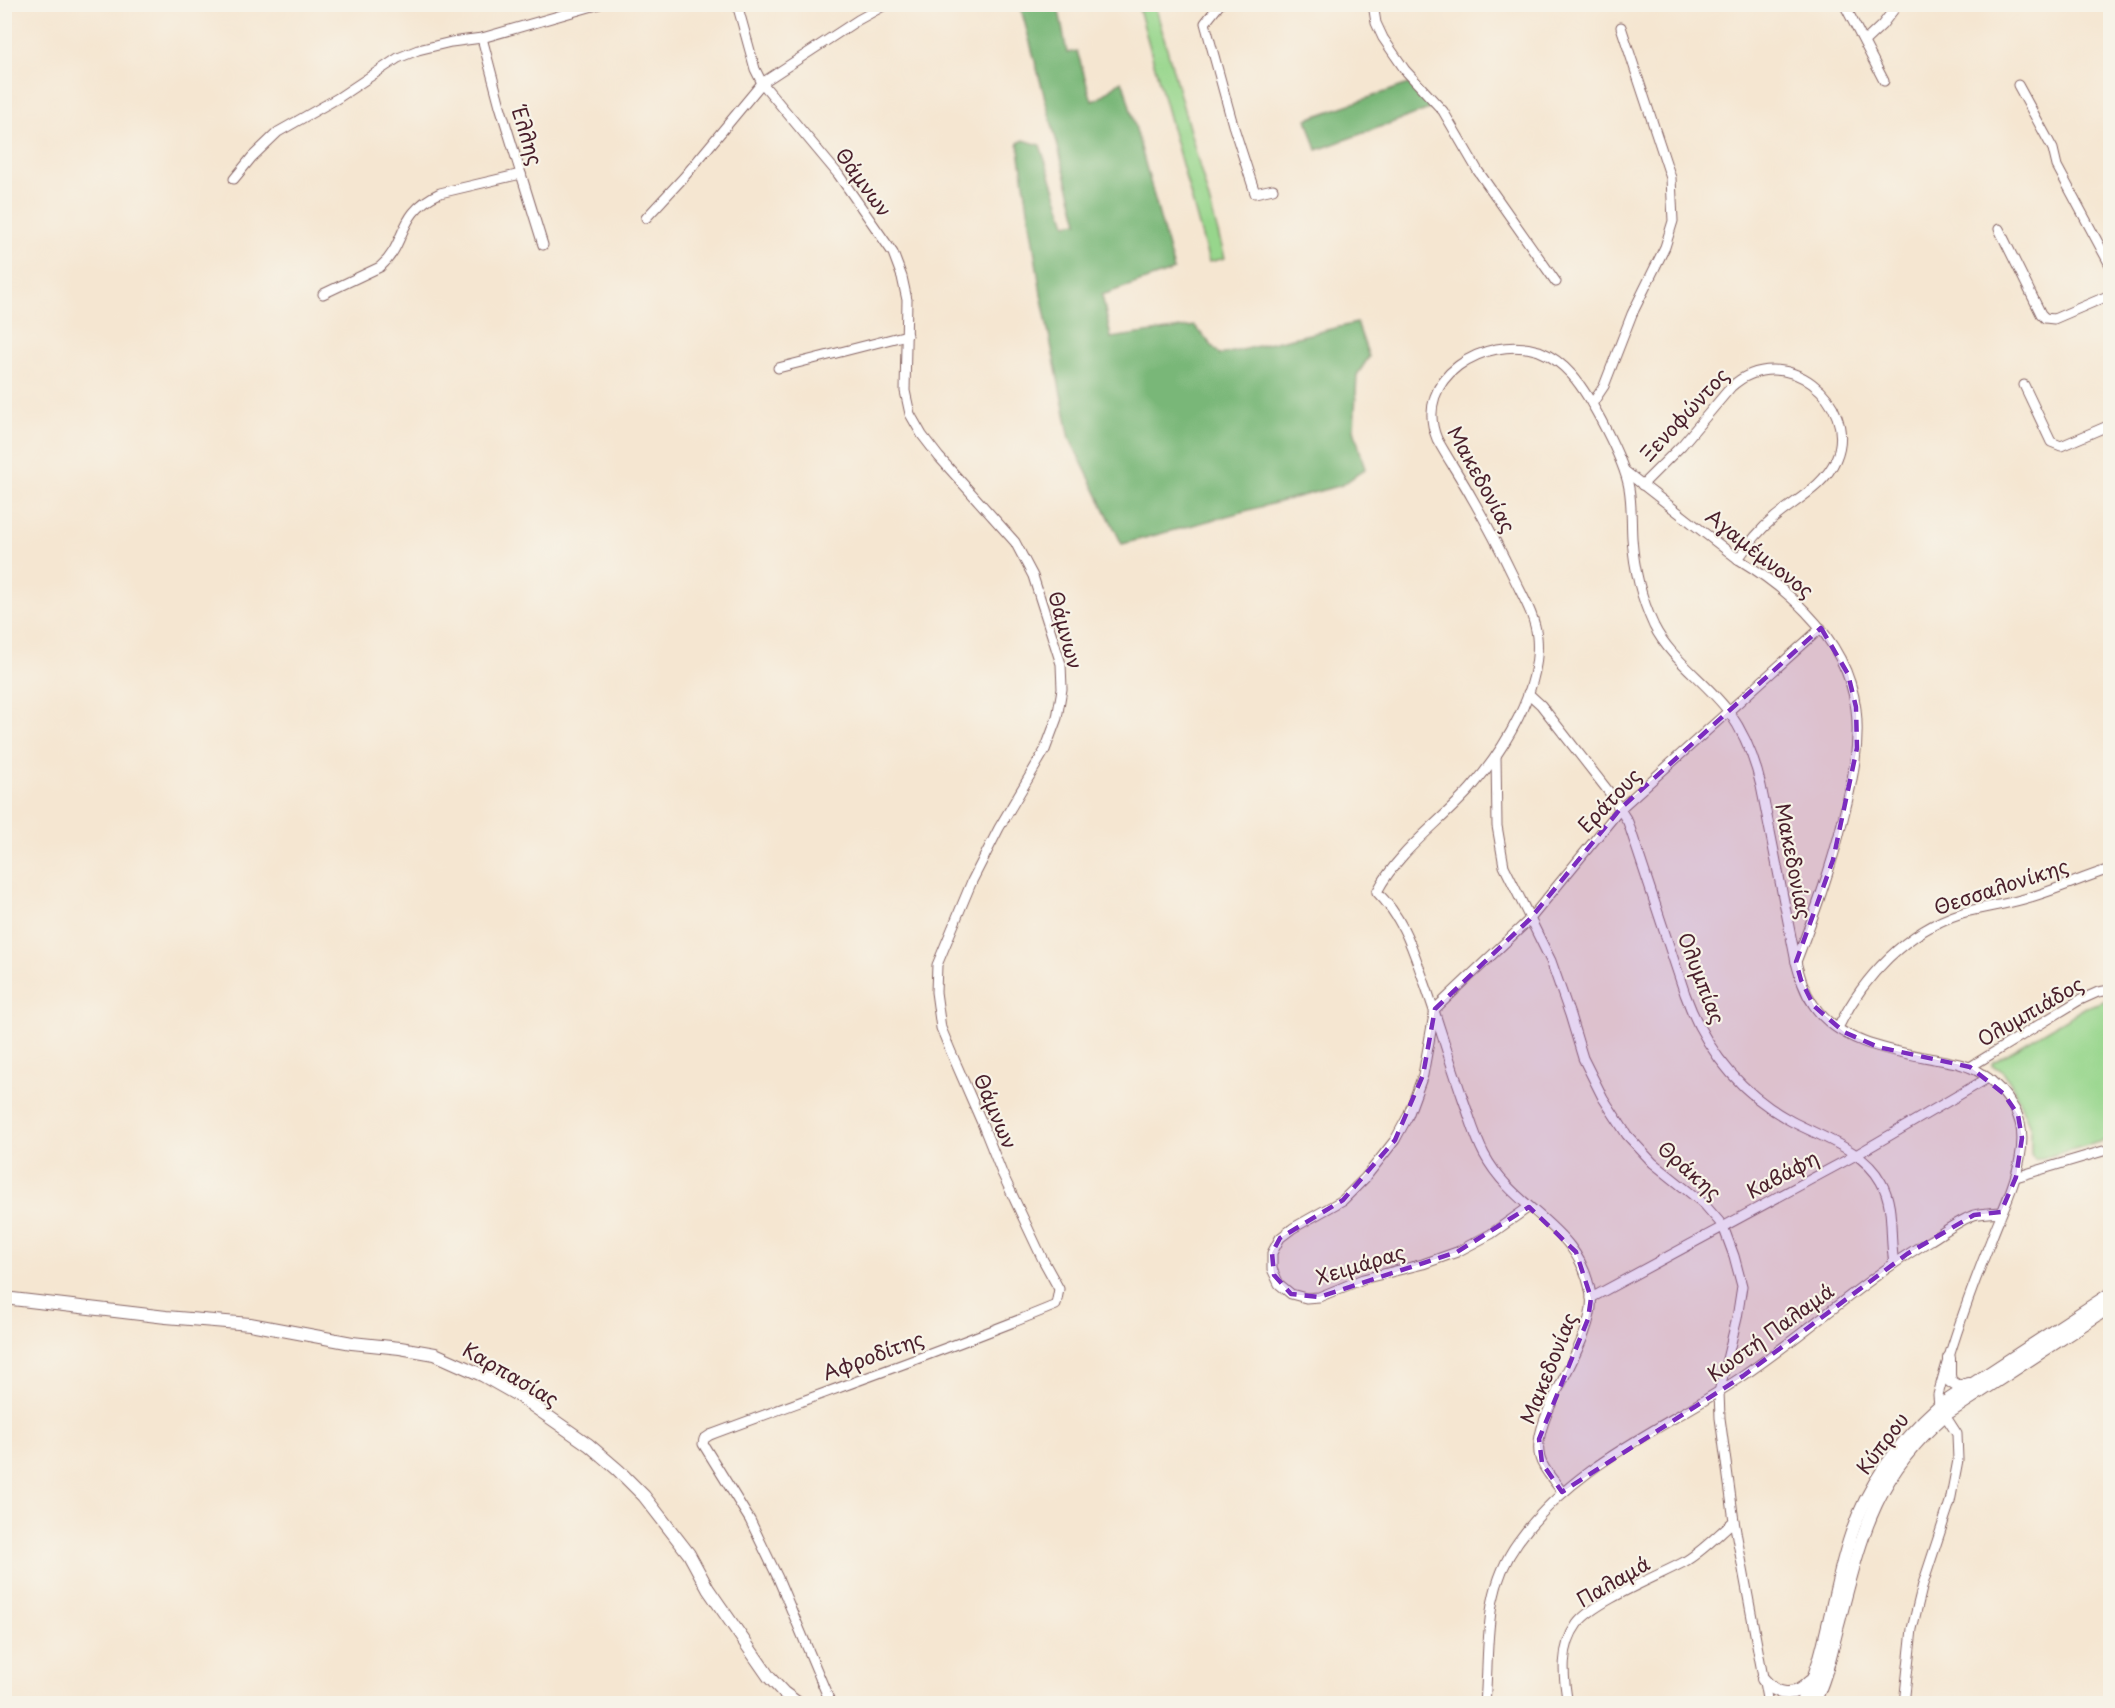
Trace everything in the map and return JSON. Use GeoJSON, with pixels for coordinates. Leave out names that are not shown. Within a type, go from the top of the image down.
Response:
{"type":"FeatureCollection","features":[{"type":"Feature","properties":{"kind":"main road","name":"Κύπρου"},"geometry":{"type":"LineString","coordinates":[[1813,1704],[1826,1671],[1859,1544],[1885,1485],[1913,1446],[1942,1410],[1970,1384],[2110,1294]]}},
{"type":"Feature","properties":{"kind":"main road","name":"Καρπασίας"},"geometry":{"type":"LineString","coordinates":[[4,1298],[166,1317],[250,1324],[352,1343],[400,1348],[435,1354],[482,1375],[519,1396],[589,1445],[644,1496],[689,1554],[708,1589],[769,1677],[784,1693],[799,1704]]}},
{"type":"Feature","properties":{"kind":"main road","name":"Κύπρου"},"geometry":{"type":"LineString","coordinates":[[1801,1704],[1814,1676],[1848,1545],[1861,1509],[1883,1470],[1919,1424],[2110,1307]]}},
{"type":"Feature","properties":{"kind":"main road"},"geometry":{"type":"LineString","coordinates":[[1949,1358],[1950,1382],[1959,1387],[1970,1384]]}},
{"type":"Feature","properties":{"kind":"main road"},"geometry":{"type":"LineString","coordinates":[[1763,1679],[1775,1691],[1784,1694],[1798,1691],[1814,1676]]}},
{"type":"Feature","properties":{"kind":"street"},"geometry":{"type":"LineString","coordinates":[[234,179],[252,156],[278,132],[338,98],[398,58],[418,50],[482,38],[600,4]]}},
{"type":"Feature","properties":{"kind":"street","name":"Θάμνων"},"geometry":{"type":"LineString","coordinates":[[737,4],[755,69],[762,84],[838,174],[890,248],[904,285],[907,309],[905,391],[910,414],[939,457],[1015,542],[1033,576],[1061,664],[1062,689],[1057,718],[1045,750],[999,828],[972,881],[937,965],[936,992],[941,1028],[1002,1173],[1059,1289],[1056,1305]]}},
{"type":"Feature","properties":{"kind":"street"},"geometry":{"type":"LineString","coordinates":[[646,218],[684,177],[762,84],[858,20],[887,4]]}},
{"type":"Feature","properties":{"kind":"street"},"geometry":{"type":"LineString","coordinates":[[1220,4],[1205,23],[1233,125],[1255,193],[1273,189]]}},
{"type":"Feature","properties":{"kind":"street"},"geometry":{"type":"LineString","coordinates":[[1373,4],[1376,23],[1392,53],[1443,111],[1478,171],[1556,282]]}},
{"type":"Feature","properties":{"kind":"street"},"geometry":{"type":"LineString","coordinates":[[1844,4],[1884,81]]}},
{"type":"Feature","properties":{"kind":"street"},"geometry":{"type":"LineString","coordinates":[[1864,41],[1882,25],[1898,4]]}},
{"type":"Feature","properties":{"kind":"street"},"geometry":{"type":"LineString","coordinates":[[1592,404],[1604,386],[1632,314],[1665,247],[1673,221],[1671,178],[1621,27]]}},
{"type":"Feature","properties":{"kind":"street","name":"Έλλης"},"geometry":{"type":"LineString","coordinates":[[482,38],[500,106],[543,244]]}},
{"type":"Feature","properties":{"kind":"street"},"geometry":{"type":"LineString","coordinates":[[2018,85],[2053,149],[2057,166],[2110,265]]}},
{"type":"Feature","properties":{"kind":"street"},"geometry":{"type":"LineString","coordinates":[[323,294],[386,262],[406,220],[430,197],[521,174]]}},
{"type":"Feature","properties":{"kind":"street"},"geometry":{"type":"LineString","coordinates":[[1999,230],[2045,318],[2054,319],[2110,295]]}},
{"type":"Feature","properties":{"kind":"street"},"geometry":{"type":"LineString","coordinates":[[778,368],[907,335]]}},
{"type":"Feature","properties":{"kind":"street","name":"Μακεδονίας"},"geometry":{"type":"LineString","coordinates":[[1562,1492],[1542,1463],[1539,1456],[1539,1439],[1547,1414],[1588,1319],[1591,1298],[1583,1264],[1576,1252],[1559,1233],[1503,1182],[1483,1152],[1450,1063],[1435,1009],[1404,928],[1394,910],[1377,892],[1397,863],[1470,789],[1496,756],[1517,720],[1534,672],[1537,636],[1531,614],[1489,527],[1437,439],[1432,424],[1432,404],[1442,381],[1463,362],[1486,352],[1511,348],[1532,350],[1551,357],[1569,373],[1592,404],[1623,470],[1631,496],[1635,567],[1641,594],[1654,624],[1667,646],[1728,711],[1744,739],[1759,776],[1796,962],[1804,987],[1814,1006],[1825,1019],[1838,1028],[1878,1047],[1970,1067],[1988,1078],[2009,1100],[2020,1122],[2021,1147],[2016,1177],[2001,1212],[1949,1358],[1937,1398],[1942,1410]]}},
{"type":"Feature","properties":{"kind":"street","name":"Ξενοφώντος"},"geometry":{"type":"LineString","coordinates":[[1642,484],[1682,445],[1740,379],[1758,372],[1782,370],[1801,376],[1812,383],[1828,401],[1837,419],[1841,437],[1835,462],[1815,487],[1760,531],[1738,560]]}},
{"type":"Feature","properties":{"kind":"street"},"geometry":{"type":"LineString","coordinates":[[2024,385],[2050,442],[2055,445],[2061,446],[2110,425]]}},
{"type":"Feature","properties":{"kind":"street","name":"Αγαμέμνονος"},"geometry":{"type":"LineString","coordinates":[[1623,470],[1676,509],[1738,560],[1756,570],[1788,595],[1821,628],[1838,651],[1848,674],[1856,707],[1857,748],[1850,792],[1833,860],[1819,904],[1796,962]]}},
{"type":"Feature","properties":{"kind":"street","name":"Εράτους"},"geometry":{"type":"LineString","coordinates":[[1435,1009],[1530,919],[1621,808],[1821,628]]}},
{"type":"Feature","properties":{"kind":"street","name":"Ολυμπίας"},"geometry":{"type":"LineString","coordinates":[[1528,693],[1542,705],[1621,808],[1637,848],[1692,1015],[1716,1055],[1728,1071],[1761,1102],[1789,1120],[1856,1155],[1876,1174],[1885,1190],[1890,1214],[1894,1263]]}},
{"type":"Feature","properties":{"kind":"street","name":"Θράκης"},"geometry":{"type":"LineString","coordinates":[[1496,756],[1497,826],[1500,853],[1510,881],[1551,961],[1583,1058],[1603,1098],[1627,1135],[1653,1163],[1704,1204],[1723,1226],[1742,1286],[1737,1318],[1719,1392],[1720,1418],[1734,1521],[1768,1704]]}},
{"type":"Feature","properties":{"kind":"street","name":"Θεσσαλονίκης"},"geometry":{"type":"LineString","coordinates":[[1838,1028],[1849,1007],[1875,972],[1898,949],[1919,934],[1961,913],[2036,896],[2110,869]]}},
{"type":"Feature","properties":{"kind":"street","name":"Ολυμπιάδος"},"geometry":{"type":"LineString","coordinates":[[1970,1067],[2078,1001],[2098,992],[2110,990]]}},
{"type":"Feature","properties":{"kind":"street","name":"Χειμάρας"},"geometry":{"type":"LineString","coordinates":[[1435,1009],[1423,1075],[1408,1116],[1395,1140],[1365,1178],[1343,1200],[1293,1228],[1280,1238],[1272,1253],[1271,1264],[1274,1275],[1279,1284],[1291,1294],[1306,1298],[1319,1297],[1363,1279],[1423,1264],[1457,1252],[1498,1230],[1529,1207]]}},
{"type":"Feature","properties":{"kind":"street","name":"Καβάφη"},"geometry":{"type":"LineString","coordinates":[[1591,1298],[1856,1155],[1988,1078]]}},
{"type":"Feature","properties":{"kind":"street"},"geometry":{"type":"LineString","coordinates":[[2016,1177],[2110,1149]]}},
{"type":"Feature","properties":{"kind":"street","name":"Κωστή Παλαμά"},"geometry":{"type":"LineString","coordinates":[[1562,1492],[1593,1468],[1719,1392],[1780,1350],[1894,1263],[1974,1215],[2001,1212]]}},
{"type":"Feature","properties":{"kind":"street","name":"Αφροδίτης"},"geometry":{"type":"LineString","coordinates":[[831,1704],[778,1578],[754,1529],[703,1444],[704,1439],[754,1418],[987,1333],[1056,1305]]}},
{"type":"Feature","properties":{"kind":"street"},"geometry":{"type":"LineString","coordinates":[[1904,1704],[1912,1629],[1923,1584],[1950,1502],[1958,1460],[1957,1434],[1942,1410]]}},
{"type":"Feature","properties":{"kind":"street"},"geometry":{"type":"LineString","coordinates":[[1485,1704],[1490,1613],[1500,1573],[1518,1542],[1562,1492]]}},
{"type":"Feature","properties":{"kind":"street","name":"Παλαμά"},"geometry":{"type":"LineString","coordinates":[[1568,1704],[1564,1659],[1567,1644],[1577,1623],[1608,1601],[1687,1560],[1734,1521]]}},
{"type":"Feature","properties":{"kind":"highlighted area"},"geometry":{"type":"Polygon","coordinates":[[[1821,628],[1848,674],[1856,707],[1857,748],[1833,860],[1796,962],[1801,980],[1814,1006],[1844,1032],[1878,1047],[1970,1067],[2004,1094],[2018,1115],[2022,1138],[2016,1177],[2001,1212],[1974,1215],[1907,1254],[1743,1376],[1562,1492],[1542,1463],[1539,1439],[1588,1319],[1591,1298],[1576,1252],[1529,1207],[1457,1252],[1319,1297],[1291,1294],[1274,1275],[1272,1253],[1280,1238],[1343,1200],[1395,1140],[1423,1075],[1435,1009],[1530,919],[1621,808],[1821,628]]]}},
{"type":"Feature","properties":{"kind":"green space"},"geometry":{"type":"Polygon","coordinates":[[[1020,5],[1058,5],[1067,53],[1077,51],[1092,101],[1121,81],[1124,85],[1174,270],[1102,295],[1111,338],[1195,326],[1220,355],[1357,323],[1369,357],[1357,375],[1354,429],[1365,469],[1342,485],[1122,544],[1070,439],[1041,294],[1018,143],[1024,140],[1040,145],[1066,224],[1078,222],[1020,5]]]}},
{"type":"Feature","properties":{"kind":"green space"},"geometry":{"type":"Polygon","coordinates":[[[1138,5],[1155,5],[1225,258],[1209,262],[1138,5]]]}},
{"type":"Feature","properties":{"kind":"green space"},"geometry":{"type":"Polygon","coordinates":[[[1411,83],[1435,107],[1317,150],[1307,119],[1411,83]]]}},
{"type":"Feature","properties":{"kind":"green space"},"geometry":{"type":"Polygon","coordinates":[[[2110,999],[2110,1139],[2035,1160],[2031,1154],[2031,1129],[2013,1087],[2002,1070],[1992,1066],[1992,1063],[2086,1007],[2110,999]]]}}]}
